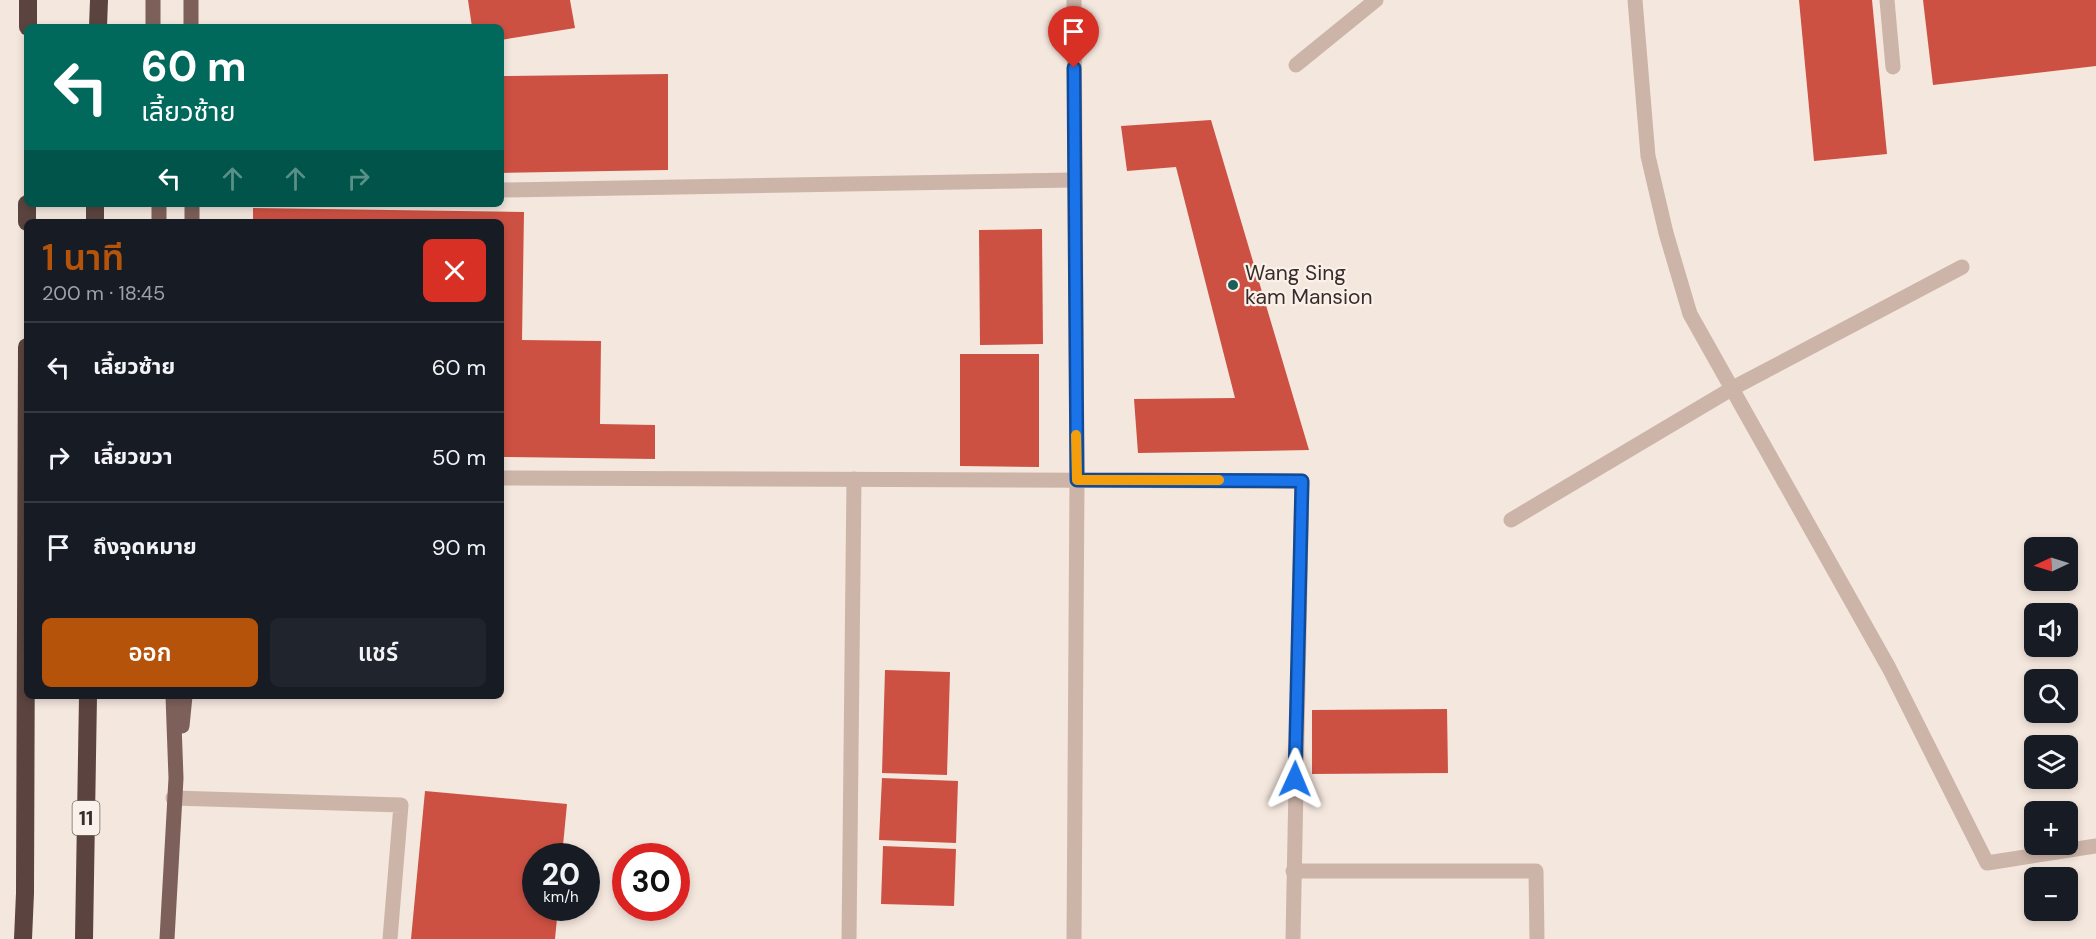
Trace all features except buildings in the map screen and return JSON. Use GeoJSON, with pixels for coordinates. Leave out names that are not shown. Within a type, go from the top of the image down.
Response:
{"type":"FeatureCollection","features":[{"type":"Feature","properties":{"kind":"highway"},"geometry":{"type":"LineString","coordinates":[[28,0],[28,24]]}},
{"type":"Feature","properties":{"kind":"highway"},"geometry":{"type":"LineString","coordinates":[[98,24],[99,0]]}},
{"type":"Feature","properties":{"kind":"highway"},"geometry":{"type":"LineString","coordinates":[[23,939],[26,699]]}},
{"type":"Feature","properties":{"kind":"highway","name":"11"},"geometry":{"type":"LineString","coordinates":[[84,939],[88,699]]}},
{"type":"Feature","properties":{"kind":"main road"},"geometry":{"type":"LineString","coordinates":[[153,0],[153,24]]}},
{"type":"Feature","properties":{"kind":"main road"},"geometry":{"type":"LineString","coordinates":[[191,0],[191,24]]}},
{"type":"Feature","properties":{"kind":"main road"},"geometry":{"type":"LineString","coordinates":[[173,699],[176,778]]}},
{"type":"Feature","properties":{"kind":"main road"},"geometry":{"type":"LineString","coordinates":[[167,939],[173,798],[185,699]]}},
{"type":"Feature","properties":{"kind":"street"},"geometry":{"type":"LineString","coordinates":[[1074,0],[1077,480],[1074,939]]}},
{"type":"Feature","properties":{"kind":"street"},"geometry":{"type":"LineString","coordinates":[[1296,65],[1376,0]]}},
{"type":"Feature","properties":{"kind":"street"},"geometry":{"type":"LineString","coordinates":[[1635,0],[1648,156],[1666,233],[1690,314],[1889,668],[1988,863],[2096,846]]}},
{"type":"Feature","properties":{"kind":"street"},"geometry":{"type":"LineString","coordinates":[[1887,0],[1893,67]]}},
{"type":"Feature","properties":{"kind":"street"},"geometry":{"type":"LineString","coordinates":[[504,190],[1074,180]]}},
{"type":"Feature","properties":{"kind":"street"},"geometry":{"type":"LineString","coordinates":[[1511,520],[1733,388],[1962,267]]}},
{"type":"Feature","properties":{"kind":"street"},"geometry":{"type":"LineString","coordinates":[[504,478],[1302,481],[1293,939]]}},
{"type":"Feature","properties":{"kind":"street"},"geometry":{"type":"LineString","coordinates":[[849,939],[854,479]]}},
{"type":"Feature","properties":{"kind":"street"},"geometry":{"type":"LineString","coordinates":[[173,798],[401,805],[390,939]]}},
{"type":"Feature","properties":{"kind":"street"},"geometry":{"type":"LineString","coordinates":[[1293,871],[1536,871],[1537,939]]}},
{"type":"Feature","properties":{"kind":"slow traffic"},"geometry":{"type":"LineString","coordinates":[[1076,435],[1077,480],[1219,480]]}},
{"type":"Feature","properties":{"kind":"place","name":"Wang Sing kam Mansion"},"geometry":{"type":"Point","coordinates":[1233,285]}},
{"type":"Feature","properties":{"kind":"route"},"geometry":{"type":"LineString","coordinates":[[1074,68],[1077,480],[1302,481],[1295,779]]}}]}
